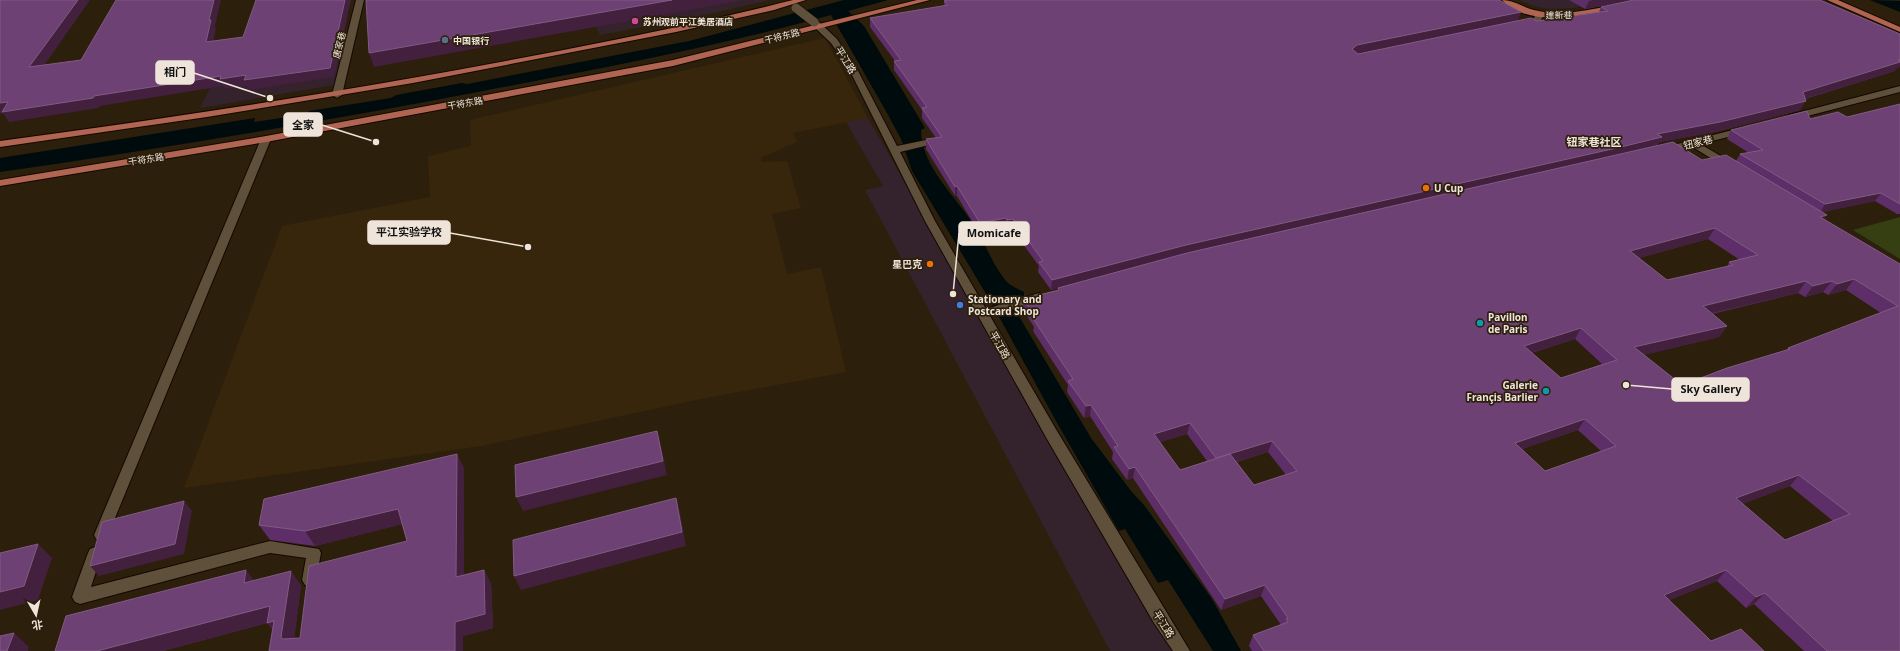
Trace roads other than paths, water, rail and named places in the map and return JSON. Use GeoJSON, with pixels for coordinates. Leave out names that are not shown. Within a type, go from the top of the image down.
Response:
{"type":"FeatureCollection","features":[{"type":"Feature","properties":{"kind":"main road"},"geometry":{"type":"LineString","coordinates":[[0,144],[337,95],[432,79],[659,34],[793,5],[802,0]]}},
{"type":"Feature","properties":{"kind":"main road","name":"干将东路"},"geometry":{"type":"LineString","coordinates":[[0,183],[266,139],[665,64],[926,0]]}},
{"type":"Feature","properties":{"kind":"main road"},"geometry":{"type":"LineString","coordinates":[[1506,0],[1520,8],[1540,15]]}},
{"type":"Feature","properties":{"kind":"main road"},"geometry":{"type":"LineString","coordinates":[[1831,0],[1900,30]]}},
{"type":"Feature","properties":{"kind":"main road","name":"建新巷"},"geometry":{"type":"LineString","coordinates":[[1540,15],[1570,16],[1625,5]]}},
{"type":"Feature","properties":{"kind":"street","name":"唐家巷"},"geometry":{"type":"LineString","coordinates":[[337,95],[360,0]]}},
{"type":"Feature","properties":{"kind":"street","name":"平江路"},"geometry":{"type":"LineString","coordinates":[[793,5],[820,25],[834,41],[853,69],[896,150],[930,221],[986,313],[1052,435],[1156,611],[1182,651]]}},
{"type":"Feature","properties":{"kind":"street","name":"建新巷"},"geometry":{"type":"LineString","coordinates":[[1515,25],[1536,21],[1540,15]]}},
{"type":"Feature","properties":{"kind":"street"},"geometry":{"type":"LineString","coordinates":[[1784,119],[1900,89]]}},
{"type":"Feature","properties":{"kind":"street","name":"钮家巷"},"geometry":{"type":"LineString","coordinates":[[1654,152],[1754,128]]}},
{"type":"Feature","properties":{"kind":"street"},"geometry":{"type":"LineString","coordinates":[[266,139],[102,533],[80,597],[270,546],[314,553],[309,591]]}},
{"type":"Feature","properties":{"kind":"street"},"geometry":{"type":"LineString","coordinates":[[896,150],[926,143]]}},
{"type":"Feature","properties":{"kind":"street"},"geometry":{"type":"LineString","coordinates":[[1692,144],[1739,171]]}},
{"type":"Feature","properties":{"kind":"street"},"geometry":{"type":"LineString","coordinates":[[986,313],[1050,294]]}},
{"type":"Feature","properties":{"kind":"place","name":"苏州观前平江美居酒店"},"geometry":{"type":"Point","coordinates":[635,21]}},
{"type":"Feature","properties":{"kind":"place","name":"中国银行"},"geometry":{"type":"Point","coordinates":[445,40]}},
{"type":"Feature","properties":{"kind":"place","name":"相门"},"geometry":{"type":"Point","coordinates":[270,98]}},
{"type":"Feature","properties":{"kind":"place","name":"全家"},"geometry":{"type":"Point","coordinates":[376,142]}},
{"type":"Feature","properties":{"kind":"place","name":"U Cup"},"geometry":{"type":"Point","coordinates":[1426,188]}},
{"type":"Feature","properties":{"kind":"place","name":"平江实验学校"},"geometry":{"type":"Point","coordinates":[528,247]}},
{"type":"Feature","properties":{"kind":"place","name":"星巴克"},"geometry":{"type":"Point","coordinates":[930,264]}},
{"type":"Feature","properties":{"kind":"place","name":"Momicafe"},"geometry":{"type":"Point","coordinates":[953,294]}},
{"type":"Feature","properties":{"kind":"place","name":"Stationary and Postcard Shop"},"geometry":{"type":"Point","coordinates":[960,305]}},
{"type":"Feature","properties":{"kind":"place","name":"Pavillon de Paris"},"geometry":{"type":"Point","coordinates":[1480,323]}},
{"type":"Feature","properties":{"kind":"place","name":"Sky Gallery"},"geometry":{"type":"Point","coordinates":[1626,385]}},
{"type":"Feature","properties":{"kind":"place","name":"Galerie Françis Barlier"},"geometry":{"type":"Point","coordinates":[1546,391]}},
{"type":"Feature","properties":{"kind":"district","name":"钮家巷社区"},"geometry":{"type":"Point","coordinates":[1594,141]}}]}
